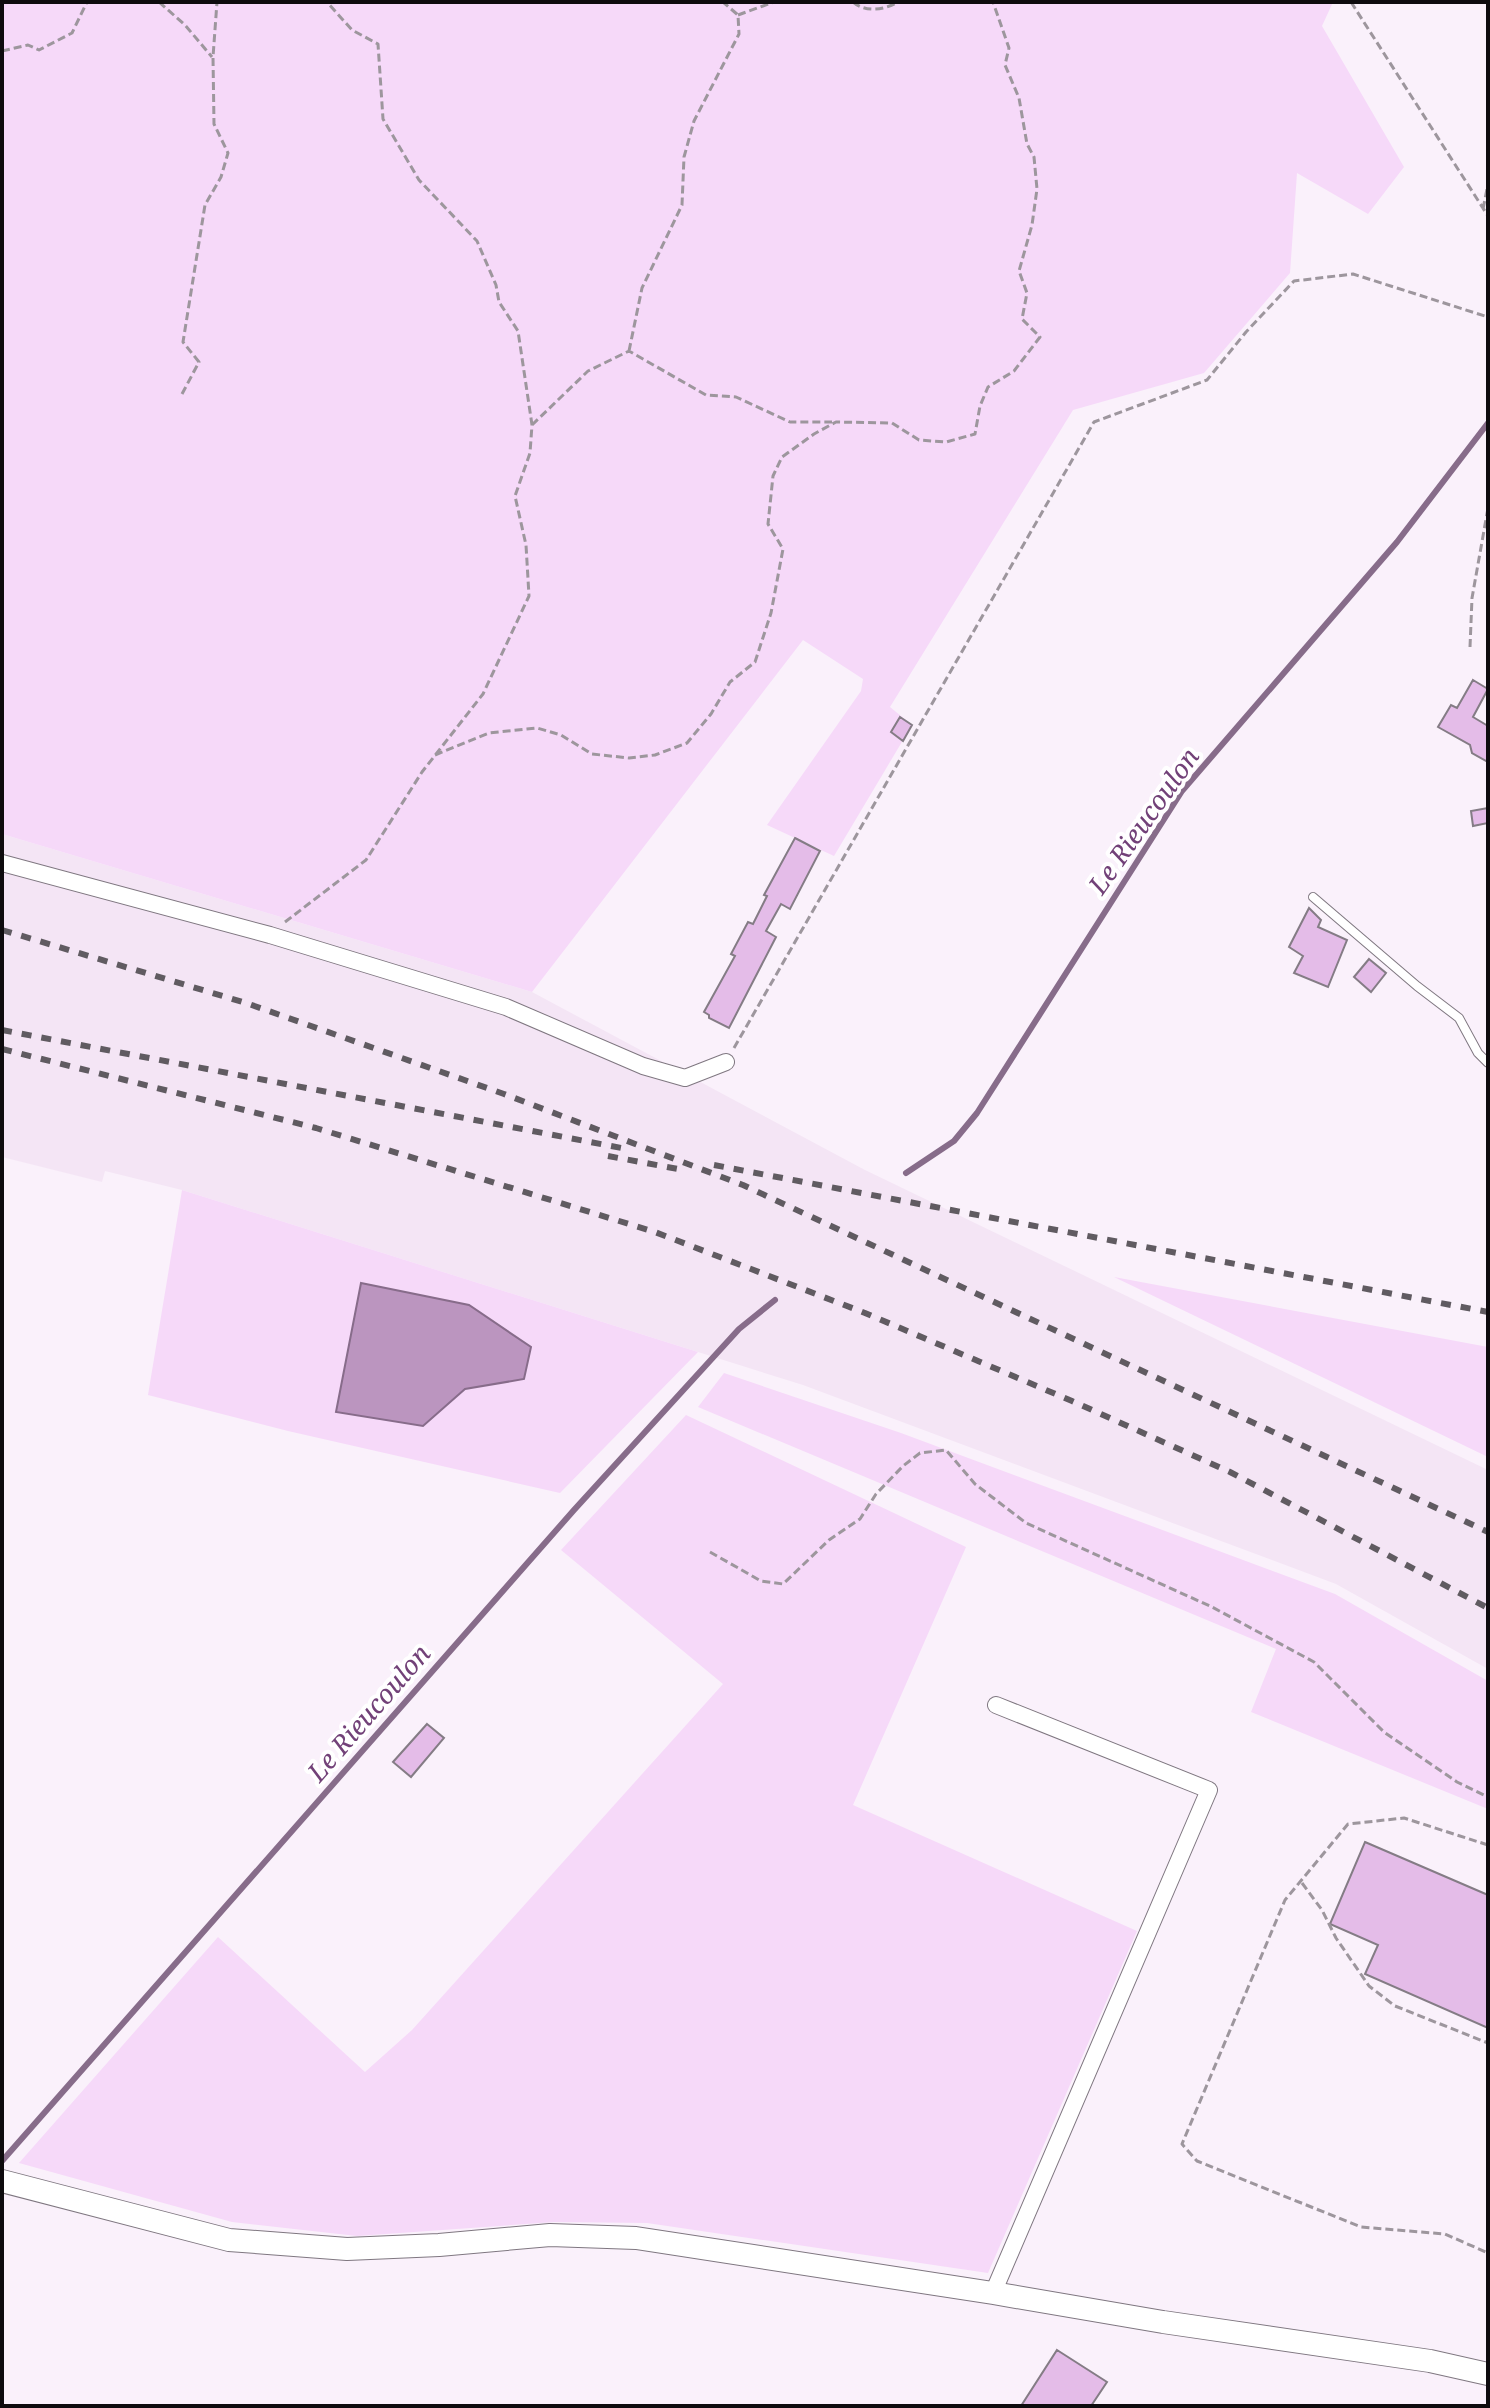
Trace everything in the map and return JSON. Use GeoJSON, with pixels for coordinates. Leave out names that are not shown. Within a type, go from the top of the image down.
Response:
{"type":"FeatureCollection","features":[{"type":"Feature","properties":{"kind":"street"},"geometry":{"type":"LineString","coordinates":[[2,863],[270,935],[506,1007],[643,1066],[685,1078],[726,1062]]}},
{"type":"Feature","properties":{"kind":"street"},"geometry":{"type":"LineString","coordinates":[[993,2293],[1209,1790],[996,1705]]}},
{"type":"Feature","properties":{"kind":"street"},"geometry":{"type":"LineString","coordinates":[[2,2181],[229,2240],[347,2249],[550,2235],[636,2238],[1430,2361],[1488,2374]]}},
{"type":"Feature","properties":{"kind":"lane"},"geometry":{"type":"LineString","coordinates":[[1313,897],[1459,1018],[1478,1053],[1488,1063]]}},
{"type":"Feature","properties":{"kind":"path"},"geometry":{"type":"LineString","coordinates":[[2,51],[28,45],[39,50],[72,33],[87,2]]}},
{"type":"Feature","properties":{"kind":"path"},"geometry":{"type":"LineString","coordinates":[[159,2],[185,25],[213,57]]}},
{"type":"Feature","properties":{"kind":"path"},"geometry":{"type":"LineString","coordinates":[[182,394],[199,362],[183,342],[205,205],[221,177],[228,153],[214,124],[213,57],[217,2]]}},
{"type":"Feature","properties":{"kind":"path"},"geometry":{"type":"LineString","coordinates":[[270,935],[366,860],[435,755],[483,694],[529,596],[526,545],[515,496],[530,453],[532,425],[518,331],[499,302],[496,285],[477,241],[419,180],[383,119],[378,44],[352,30],[327,2]]}},
{"type":"Feature","properties":{"kind":"path"},"geometry":{"type":"LineString","coordinates":[[629,351],[642,288],[682,205],[684,157],[694,121],[739,34],[738,15],[723,2]]}},
{"type":"Feature","properties":{"kind":"path"},"geometry":{"type":"LineString","coordinates":[[738,15],[774,2]]}},
{"type":"Feature","properties":{"kind":"path"},"geometry":{"type":"LineString","coordinates":[[853,2],[870,10],[898,2]]}},
{"type":"Feature","properties":{"kind":"path"},"geometry":{"type":"LineString","coordinates":[[629,351],[706,395],[736,397],[790,422],[892,423],[919,440],[946,442],[975,434],[980,406],[988,387],[1014,371],[1040,337],[1022,319],[1027,293],[1019,271],[1032,225],[1037,189],[1034,157],[1027,144],[1019,98],[1005,65],[1009,48],[993,2]]}},
{"type":"Feature","properties":{"kind":"path"},"geometry":{"type":"LineString","coordinates":[[1351,2],[1488,216]]}},
{"type":"Feature","properties":{"kind":"path"},"geometry":{"type":"LineString","coordinates":[[1483,209],[1488,184]]}},
{"type":"Feature","properties":{"kind":"path"},"geometry":{"type":"LineString","coordinates":[[726,1062],[1094,422],[1207,380],[1294,281],[1353,274],[1488,317]]}},
{"type":"Feature","properties":{"kind":"path"},"geometry":{"type":"LineString","coordinates":[[532,425],[588,371],[629,351]]}},
{"type":"Feature","properties":{"kind":"path"},"geometry":{"type":"LineString","coordinates":[[435,755],[489,733],[537,728],[561,735],[592,754],[629,758],[655,755],[687,743],[711,714],[730,682],[755,662],[771,613],[783,549],[768,524],[773,476],[782,457],[836,422]]}},
{"type":"Feature","properties":{"kind":"path"},"geometry":{"type":"LineString","coordinates":[[1470,647],[1472,598],[1488,508]]}},
{"type":"Feature","properties":{"kind":"path"},"geometry":{"type":"LineString","coordinates":[[710,1552],[761,1581],[783,1584],[829,1540],[860,1519],[876,1494],[903,1466],[920,1453],[946,1450],[975,1484],[1026,1523],[1212,1607],[1314,1662],[1384,1732],[1457,1782],[1488,1797]]}},
{"type":"Feature","properties":{"kind":"path"},"geometry":{"type":"LineString","coordinates":[[1488,1845],[1404,1818],[1348,1824],[1285,1900],[1182,2144],[1197,2161],[1361,2227],[1445,2234],[1488,2253]]}},
{"type":"Feature","properties":{"kind":"path"},"geometry":{"type":"LineString","coordinates":[[1300,1882],[1322,1910],[1336,1938],[1369,1986],[1395,2006],[1488,2043]]}},
{"type":"Feature","properties":{"kind":"shaded area"},"geometry":{"type":"Polygon","coordinates":[[[2,2],[1333,2],[1322,26],[1404,167],[1368,214],[1297,173],[1290,273],[1204,373],[1073,410],[890,707],[912,725],[834,856],[767,825],[861,691],[863,679],[803,640],[532,992],[2,834],[2,2]]]}},
{"type":"Feature","properties":{"kind":"shaded area"},"geometry":{"type":"Polygon","coordinates":[[[2,834],[532,992],[865,1170],[1488,1470],[1488,1669],[1336,1584],[803,1385],[182,1190],[105,1171],[102,1182],[2,1157],[2,834]]]}},
{"type":"Feature","properties":{"kind":"shaded area"},"geometry":{"type":"Polygon","coordinates":[[[182,1190],[698,1352],[560,1493],[288,1431],[148,1395],[182,1190]]]}},
{"type":"Feature","properties":{"kind":"shaded area"},"geometry":{"type":"Polygon","coordinates":[[[1114,1277],[1488,1347],[1488,1457],[1114,1277]]]}},
{"type":"Feature","properties":{"kind":"shaded area"},"geometry":{"type":"Polygon","coordinates":[[[361,1283],[469,1305],[531,1347],[524,1379],[465,1389],[423,1426],[336,1412],[361,1283]]]}},
{"type":"Feature","properties":{"kind":"shaded area"},"geometry":{"type":"Polygon","coordinates":[[[724,1373],[901,1433],[1335,1594],[1488,1681],[1488,1809],[1251,1712],[1276,1649],[698,1407],[724,1373]]]}},
{"type":"Feature","properties":{"kind":"shaded area"},"geometry":{"type":"Polygon","coordinates":[[[686,1415],[966,1547],[853,1805],[1137,1931],[988,2273],[647,2223],[554,2222],[357,2236],[232,2222],[19,2163],[218,1937],[365,2072],[412,2030],[723,1684],[561,1550],[686,1415]]]}},
{"type":"Feature","properties":{"kind":"building"},"geometry":{"type":"Polygon","coordinates":[[[1473,680],[1488,689],[1473,717],[1488,726],[1488,762],[1472,753],[1470,745],[1438,727],[1451,705],[1457,708],[1473,680]]]}},
{"type":"Feature","properties":{"kind":"building"},"geometry":{"type":"Polygon","coordinates":[[[900,717],[912,725],[903,741],[891,732],[900,717]]]}},
{"type":"Feature","properties":{"kind":"building"},"geometry":{"type":"Polygon","coordinates":[[[1488,808],[1488,823],[1473,826],[1471,811],[1488,808]]]}},
{"type":"Feature","properties":{"kind":"building"},"geometry":{"type":"Polygon","coordinates":[[[795,838],[820,851],[790,909],[781,904],[766,931],[776,937],[729,1028],[704,1012],[735,956],[731,954],[748,922],[753,924],[767,896],[764,895],[795,838]]]}},
{"type":"Feature","properties":{"kind":"building"},"geometry":{"type":"Polygon","coordinates":[[[1309,908],[1321,920],[1318,927],[1347,940],[1328,987],[1294,973],[1303,956],[1289,947],[1309,908]]]}},
{"type":"Feature","properties":{"kind":"building"},"geometry":{"type":"Polygon","coordinates":[[[1369,959],[1386,973],[1371,992],[1354,977],[1369,959]]]}},
{"type":"Feature","properties":{"kind":"building"},"geometry":{"type":"Polygon","coordinates":[[[427,1724],[444,1738],[411,1777],[393,1762],[427,1724]]]}},
{"type":"Feature","properties":{"kind":"building"},"geometry":{"type":"Polygon","coordinates":[[[1365,1842],[1488,1895],[1488,2028],[1365,1974],[1378,1945],[1330,1924],[1365,1842]]]}},
{"type":"Feature","properties":{"kind":"building"},"geometry":{"type":"Polygon","coordinates":[[[1057,2350],[1107,2382],[1091,2406],[1021,2406],[1057,2350]]]}},
{"type":"Feature","properties":{"kind":"waterway","name":"Le Rieucoulon"},"geometry":{"type":"LineString","coordinates":[[906,1173],[954,1141],[977,1113],[1182,791],[1397,542],[1488,423]]}},
{"type":"Feature","properties":{"kind":"waterway","name":"Le Rieucoulon"},"geometry":{"type":"LineString","coordinates":[[2,2161],[574,1510],[739,1329],[775,1300]]}},
{"type":"Feature","properties":{"kind":"railway"},"geometry":{"type":"LineString","coordinates":[[2,930],[246,1003],[504,1094],[743,1185],[1488,1532]]}},
{"type":"Feature","properties":{"kind":"railway"},"geometry":{"type":"LineString","coordinates":[[2,1030],[627,1149]]}},
{"type":"Feature","properties":{"kind":"railway"},"geometry":{"type":"LineString","coordinates":[[2,1049],[316,1128],[655,1232],[865,1313],[1230,1472],[1488,1608]]}},
{"type":"Feature","properties":{"kind":"railway"},"geometry":{"type":"LineString","coordinates":[[608,1156],[678,1169]]}},
{"type":"Feature","properties":{"kind":"railway"},"geometry":{"type":"LineString","coordinates":[[714,1165],[1488,1312]]}}]}
